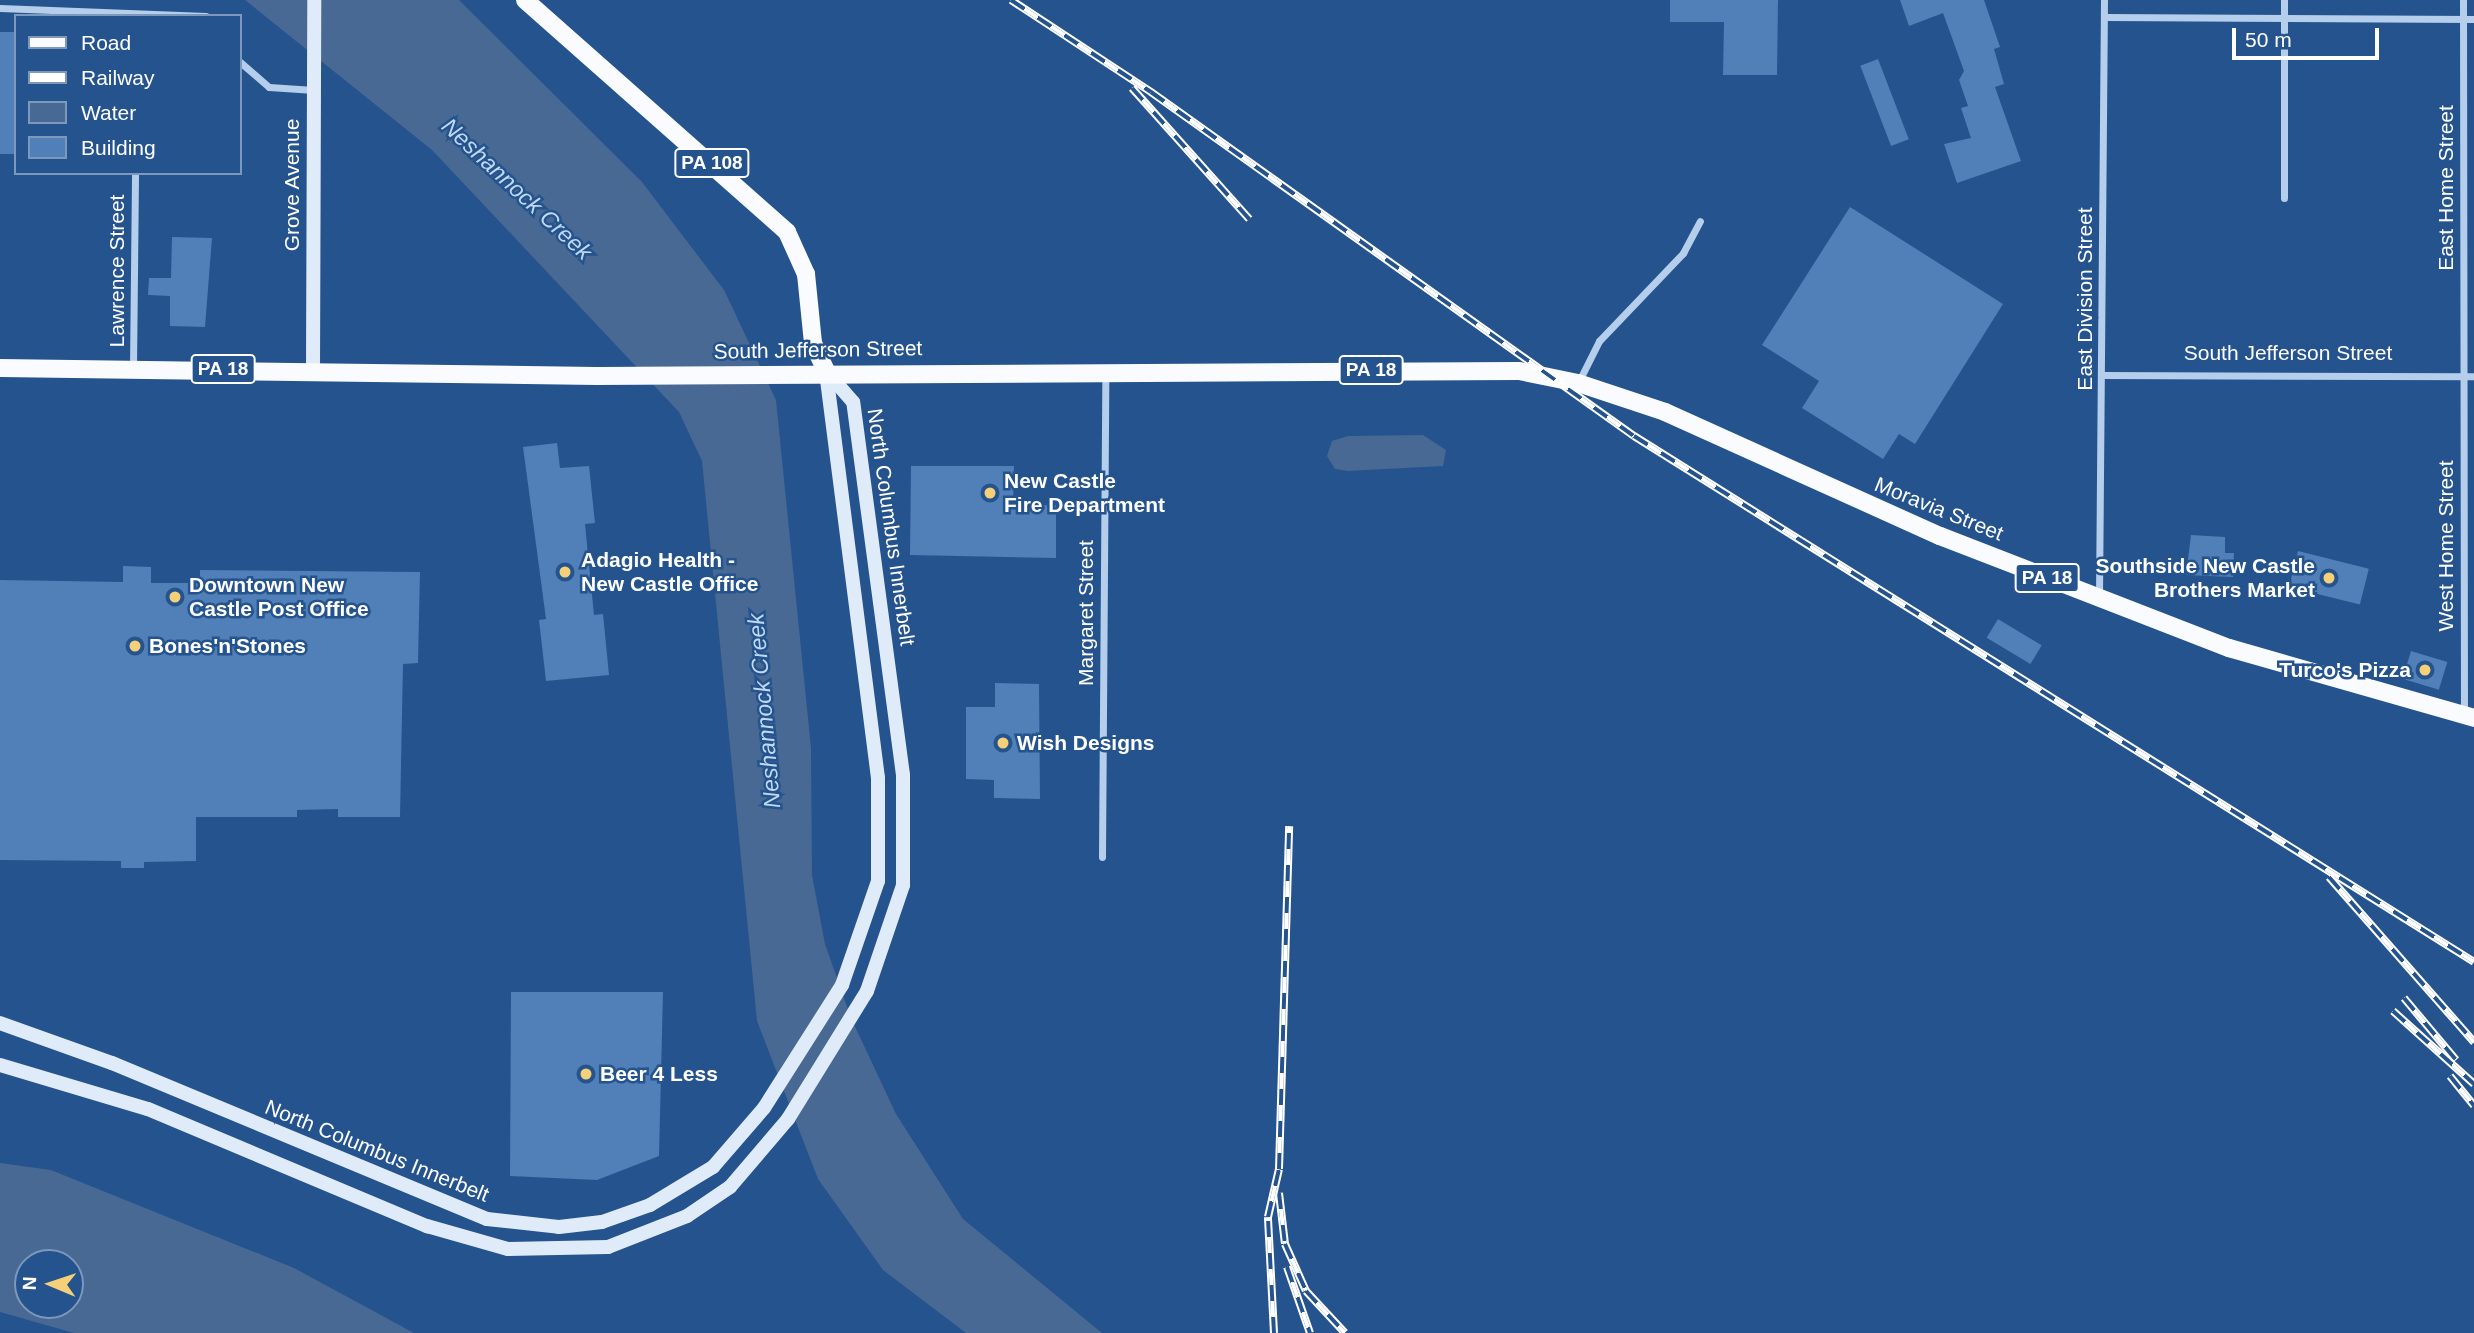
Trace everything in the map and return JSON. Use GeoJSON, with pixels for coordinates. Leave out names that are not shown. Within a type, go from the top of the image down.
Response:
{"type":"FeatureCollection","features":[{"type":"Feature","properties":{"kind":"main road","name":"Grove Avenue"},"geometry":{"type":"LineString","coordinates":[[313,370],[314,0]]}},
{"type":"Feature","properties":{"kind":"main road","name":"PA 108"},"geometry":{"type":"LineString","coordinates":[[525,0],[787,232],[806,274],[813,343],[826,371]]}},
{"type":"Feature","properties":{"kind":"main road","name":"South Jefferson Street"},"geometry":{"type":"LineString","coordinates":[[0,368],[313,370],[597,376],[1105,369],[1489,370],[1578,383],[1634,400]]}},
{"type":"Feature","properties":{"kind":"main road","name":"North Columbus Innerbelt"},"geometry":{"type":"LineString","coordinates":[[0,1023],[112,1063],[463,1212],[537,1226],[602,1222],[694,1182],[730,1151],[778,1086],[842,985],[873,904],[881,833],[826,371]]}},
{"type":"Feature","properties":{"kind":"main road","name":"North Columbus Innerbelt"},"geometry":{"type":"LineString","coordinates":[[0,1065],[189,1124],[455,1237],[535,1252],[608,1247],[687,1216],[730,1187],[788,1119],[851,1018],[898,911],[905,804],[853,402],[826,371]]}},
{"type":"Feature","properties":{"kind":"main road","name":"Moravia Street"},"geometry":{"type":"LineString","coordinates":[[1634,400],[1894,517],[2099,598],[2274,664],[2469,717]]}},
{"type":"Feature","properties":{"kind":"street","name":"East Division Street"},"geometry":{"type":"LineString","coordinates":[[2099,598],[2104,0]]}},
{"type":"Feature","properties":{"kind":"street"},"geometry":{"type":"LineString","coordinates":[[2284,0],[2284,198]]}},
{"type":"Feature","properties":{"kind":"street","name":"East Home Street"},"geometry":{"type":"LineString","coordinates":[[2463,0],[2463,376]]}},
{"type":"Feature","properties":{"kind":"street"},"geometry":{"type":"LineString","coordinates":[[0,8],[160,14]]}},
{"type":"Feature","properties":{"kind":"street"},"geometry":{"type":"LineString","coordinates":[[2104,17],[2474,19]]}},
{"type":"Feature","properties":{"kind":"street"},"geometry":{"type":"LineString","coordinates":[[242,64],[269,87],[314,90]]}},
{"type":"Feature","properties":{"kind":"street","name":"Lawrence Street"},"geometry":{"type":"LineString","coordinates":[[134,369],[135,175]]}},
{"type":"Feature","properties":{"kind":"street"},"geometry":{"type":"LineString","coordinates":[[1578,383],[1599,341],[1683,253],[1700,221]]}},
{"type":"Feature","properties":{"kind":"street","name":"Margaret Street"},"geometry":{"type":"LineString","coordinates":[[1102,857],[1105,369]]}},
{"type":"Feature","properties":{"kind":"street","name":"South Jefferson Street"},"geometry":{"type":"LineString","coordinates":[[2102,375],[2474,376]]}},
{"type":"Feature","properties":{"kind":"street","name":"West Home Street"},"geometry":{"type":"LineString","coordinates":[[2463,376],[2469,717]]}},
{"type":"Feature","properties":{"kind":"water","name":"Neshannock Creek"},"geometry":{"type":"Polygon","coordinates":[[[245,0],[459,0],[642,182],[724,290],[776,400],[811,748],[812,875],[825,944],[851,1018],[896,1114],[963,1219],[1102,1333],[966,1333],[883,1270],[818,1179],[757,1021],[702,461],[679,412],[432,150],[245,0]]]}},
{"type":"Feature","properties":{"kind":"water"},"geometry":{"type":"Polygon","coordinates":[[[1423,435],[1446,450],[1443,466],[1348,471],[1335,469],[1327,456],[1332,441],[1348,436],[1423,435]]]}},
{"type":"Feature","properties":{"kind":"water"},"geometry":{"type":"Polygon","coordinates":[[[0,1163],[51,1170],[294,1268],[414,1333],[74,1333],[25,1319],[84,1319],[84,1249],[14,1249],[14,1316],[0,1312],[0,1163]]]}},
{"type":"Feature","properties":{"kind":"building"},"geometry":{"type":"Polygon","coordinates":[[[1670,0],[1778,0],[1777,75],[1723,75],[1724,22],[1670,22],[1670,0]]]}},
{"type":"Feature","properties":{"kind":"building"},"geometry":{"type":"Polygon","coordinates":[[[1900,0],[1984,0],[2000,47],[1994,49],[2004,84],[1995,87],[2021,161],[1957,183],[1944,144],[1971,138],[1961,108],[1968,106],[1959,80],[1964,71],[1943,13],[1909,26],[1900,0]]]}},
{"type":"Feature","properties":{"kind":"building"},"geometry":{"type":"Polygon","coordinates":[[[0,32],[14,32],[14,154],[0,154],[0,32]]]}},
{"type":"Feature","properties":{"kind":"building"},"geometry":{"type":"Polygon","coordinates":[[[1878,59],[1909,139],[1891,146],[1860,66],[1878,59]]]}},
{"type":"Feature","properties":{"kind":"building"},"geometry":{"type":"Polygon","coordinates":[[[1850,207],[2003,304],[1915,444],[1899,434],[1883,459],[1802,408],[1819,381],[1762,345],[1850,207]]]}},
{"type":"Feature","properties":{"kind":"building"},"geometry":{"type":"Polygon","coordinates":[[[172,237],[212,238],[205,327],[170,326],[170,296],[148,295],[149,278],[171,278],[172,237]]]}},
{"type":"Feature","properties":{"kind":"building","name":"Adagio Health - New Castle Office"},"geometry":{"type":"Polygon","coordinates":[[[557,443],[560,468],[589,466],[595,523],[585,524],[594,615],[603,614],[609,675],[546,681],[539,620],[546,619],[523,447],[557,443]]]}},
{"type":"Feature","properties":{"kind":"building"},"geometry":{"type":"Polygon","coordinates":[[[911,466],[1014,466],[1013,506],[1056,505],[1056,558],[910,555],[911,466]]]}},
{"type":"Feature","properties":{"kind":"building"},"geometry":{"type":"Polygon","coordinates":[[[2191,535],[2225,537],[2225,553],[2234,553],[2233,577],[2186,575],[2191,535]]]}},
{"type":"Feature","properties":{"kind":"building","name":"Southside New Castle Brothers Market"},"geometry":{"type":"Polygon","coordinates":[[[2298,551],[2369,569],[2360,605],[2289,587],[2298,551]]]}},
{"type":"Feature","properties":{"kind":"building"},"geometry":{"type":"Polygon","coordinates":[[[123,566],[151,567],[151,583],[200,583],[200,570],[420,572],[418,663],[403,664],[400,817],[338,817],[338,809],[297,810],[297,817],[196,817],[196,861],[144,862],[144,868],[121,868],[121,861],[0,860],[0,580],[123,582],[123,566]]]}},
{"type":"Feature","properties":{"kind":"building"},"geometry":{"type":"Polygon","coordinates":[[[1998,619],[2042,645],[2030,664],[1987,638],[1998,619]]]}},
{"type":"Feature","properties":{"kind":"building","name":"Turco's Pizza"},"geometry":{"type":"Polygon","coordinates":[[[2411,651],[2447,662],[2439,690],[2403,679],[2411,651]]]}},
{"type":"Feature","properties":{"kind":"building","name":"Wish Designs"},"geometry":{"type":"Polygon","coordinates":[[[995,683],[1039,684],[1040,799],[994,798],[994,780],[966,779],[966,707],[995,707],[995,683]]]}},
{"type":"Feature","properties":{"kind":"building","name":"Beer 4 Less"},"geometry":{"type":"Polygon","coordinates":[[[511,992],[663,992],[659,1156],[597,1180],[510,1176],[511,992]]]}},
{"type":"Feature","properties":{"kind":"railway"},"geometry":{"type":"LineString","coordinates":[[1011,0],[1151,92],[1634,436],[2474,962]]}},
{"type":"Feature","properties":{"kind":"railway"},"geometry":{"type":"LineString","coordinates":[[1132,88],[1249,219]]}},
{"type":"Feature","properties":{"kind":"railway"},"geometry":{"type":"LineString","coordinates":[[1274,1333],[1268,1217],[1279,1169],[1289,826]]}},
{"type":"Feature","properties":{"kind":"railway"},"geometry":{"type":"LineString","coordinates":[[2329,877],[2474,1042]]}},
{"type":"Feature","properties":{"kind":"railway"},"geometry":{"type":"LineString","coordinates":[[2404,998],[2456,1060]]}},
{"type":"Feature","properties":{"kind":"railway"},"geometry":{"type":"LineString","coordinates":[[2393,1011],[2474,1084]]}},
{"type":"Feature","properties":{"kind":"railway"},"geometry":{"type":"LineString","coordinates":[[2450,1076],[2474,1106]]}},
{"type":"Feature","properties":{"kind":"railway"},"geometry":{"type":"LineString","coordinates":[[1279,1193],[1285,1244],[1306,1291],[1345,1333]]}},
{"type":"Feature","properties":{"kind":"railway"},"geometry":{"type":"LineString","coordinates":[[1287,1267],[1310,1333]]}},
{"type":"Feature","properties":{"kind":"place","name":"New Castle Fire Department"},"geometry":{"type":"Point","coordinates":[990,493]}},
{"type":"Feature","properties":{"kind":"place","name":"Adagio Health - New Castle Office"},"geometry":{"type":"Point","coordinates":[565,572]}},
{"type":"Feature","properties":{"kind":"place","name":"Southside New Castle Brothers Market"},"geometry":{"type":"Point","coordinates":[2329,578]}},
{"type":"Feature","properties":{"kind":"place","name":"Downtown New Castle Post Office"},"geometry":{"type":"Point","coordinates":[175,597]}},
{"type":"Feature","properties":{"kind":"place","name":"Bones'n'Stones"},"geometry":{"type":"Point","coordinates":[135,646]}},
{"type":"Feature","properties":{"kind":"place","name":"Turco's Pizza"},"geometry":{"type":"Point","coordinates":[2425,670]}},
{"type":"Feature","properties":{"kind":"place","name":"Wish Designs"},"geometry":{"type":"Point","coordinates":[1003,743]}},
{"type":"Feature","properties":{"kind":"place","name":"Beer 4 Less"},"geometry":{"type":"Point","coordinates":[586,1074]}}]}
